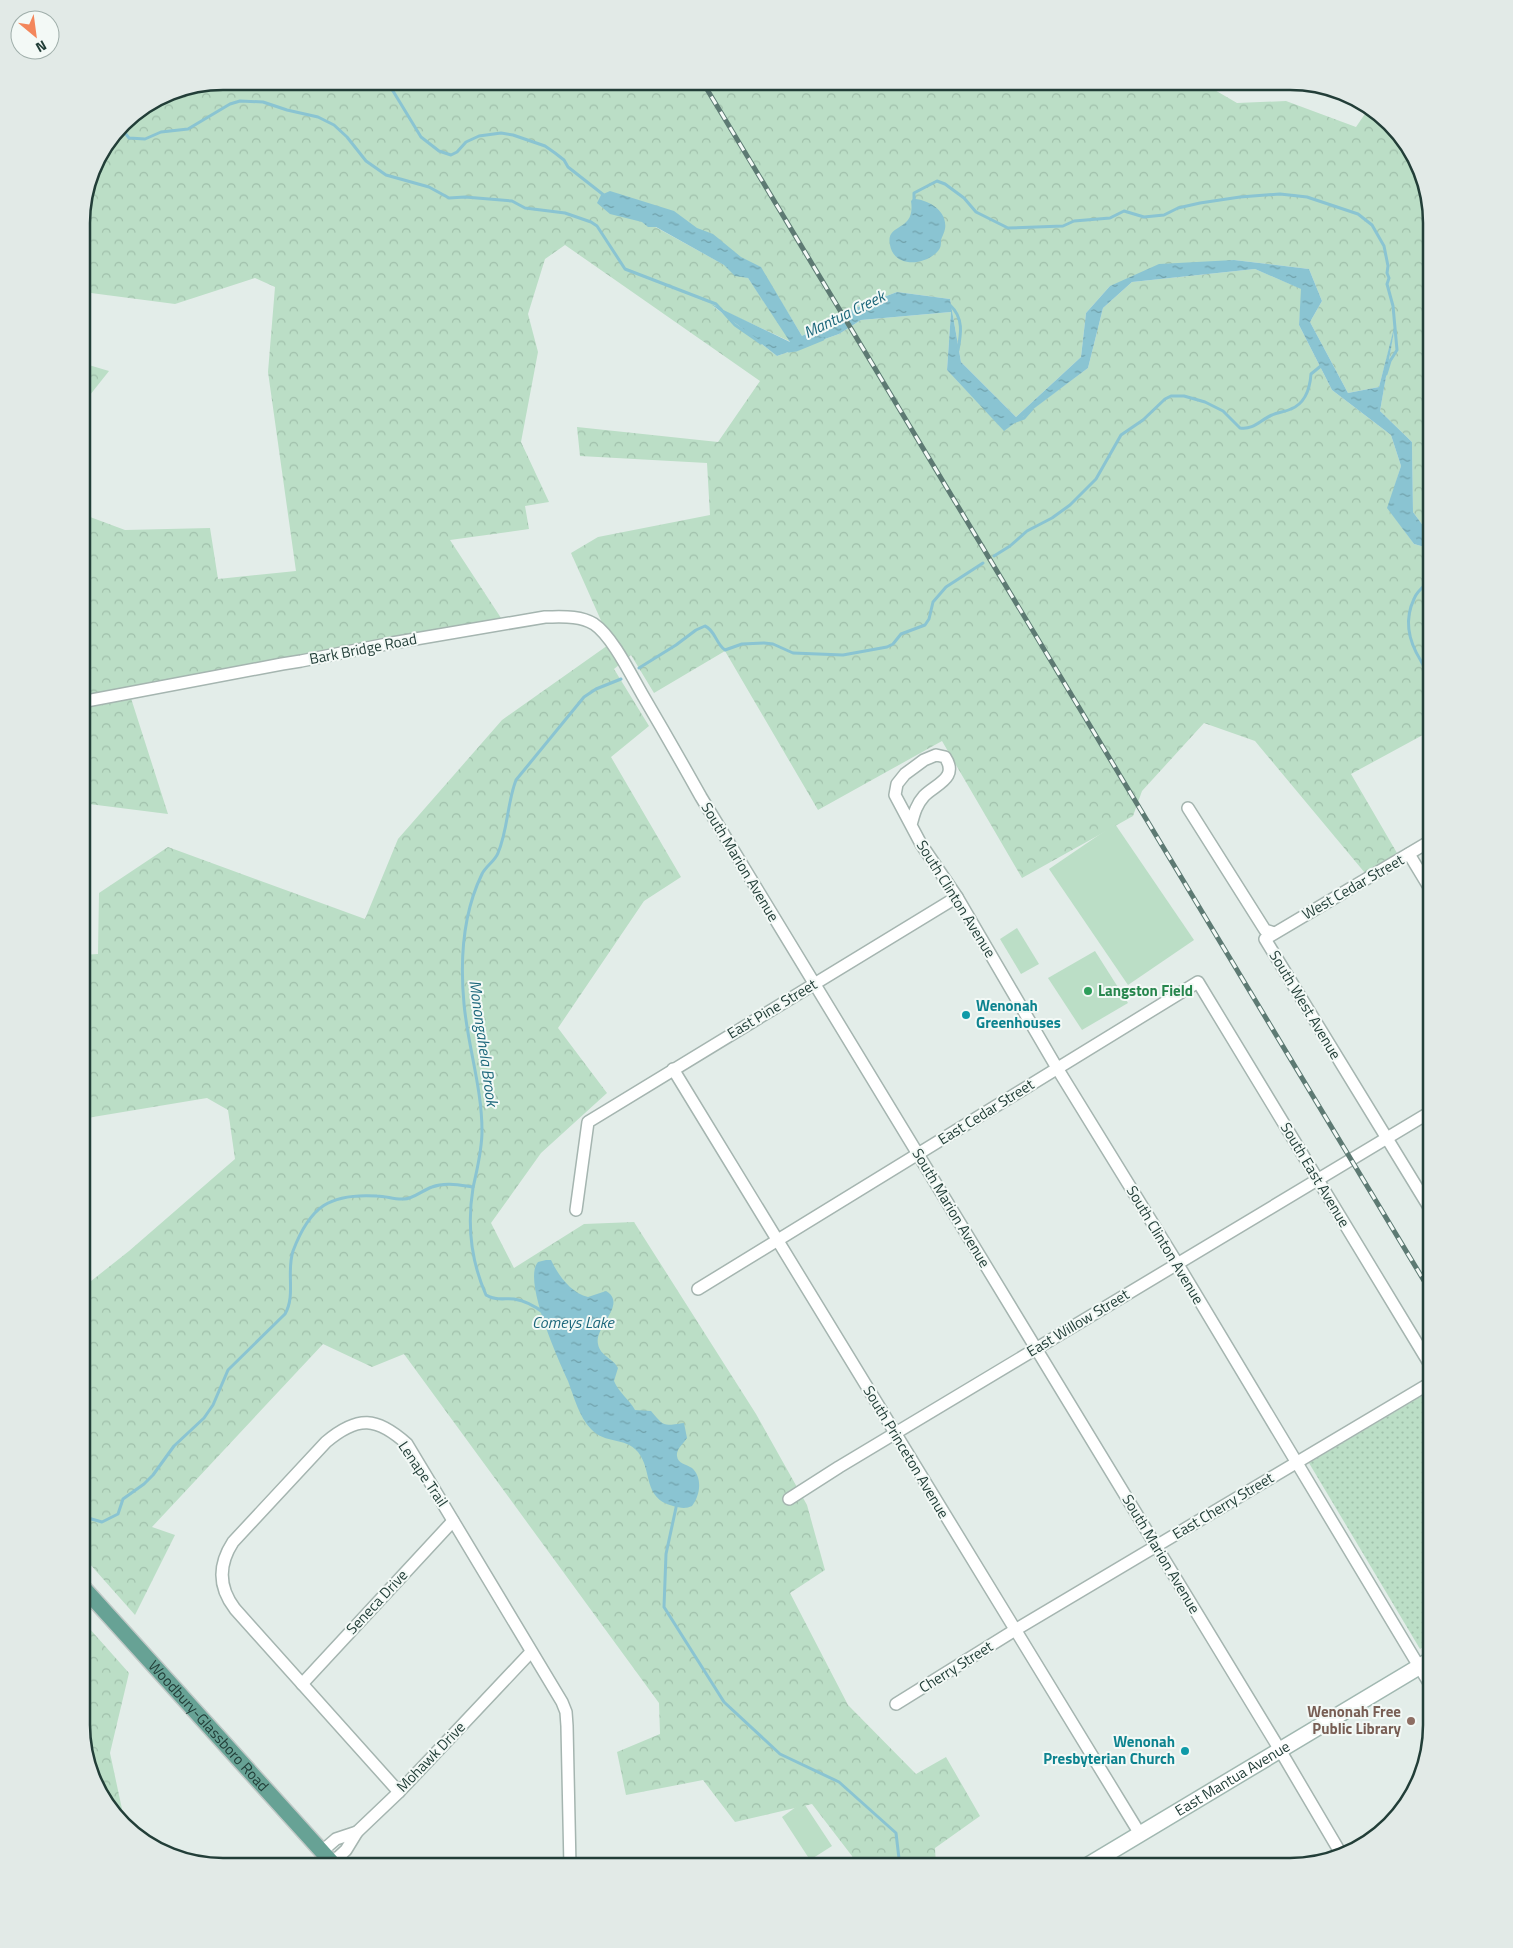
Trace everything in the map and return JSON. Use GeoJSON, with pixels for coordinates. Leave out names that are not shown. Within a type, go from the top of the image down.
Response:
{"type":"FeatureCollection","features":[{"type":"Feature","properties":{"kind":"main road","name":"Woodbury-Glassboro Road"},"geometry":{"type":"LineString","coordinates":[[90,1595],[328,1858]]}},
{"type":"Feature","properties":{"kind":"street","name":"Bark Bridge Road"},"geometry":{"type":"LineString","coordinates":[[90,700],[392,642],[545,617],[563,616],[579,618],[594,624],[603,632],[625,664]]}},
{"type":"Feature","properties":{"kind":"street","name":"South Marion Avenue"},"geometry":{"type":"LineString","coordinates":[[625,664],[701,798],[1280,1750],[1338,1849]]}},
{"type":"Feature","properties":{"kind":"street","name":"South Clinton Avenue"},"geometry":{"type":"LineString","coordinates":[[912,825],[915,809],[925,796],[939,785],[950,772],[950,764],[945,757],[936,755],[924,760],[905,774],[897,784],[895,796],[921,844],[957,897],[1057,1068],[1297,1462],[1423,1660]]}},
{"type":"Feature","properties":{"kind":"street","name":"South West Avenue"},"geometry":{"type":"LineString","coordinates":[[1188,808],[1265,930],[1274,934]]}},
{"type":"Feature","properties":{"kind":"street","name":"West Cedar Street"},"geometry":{"type":"LineString","coordinates":[[1274,934],[1423,845]]}},
{"type":"Feature","properties":{"kind":"street"},"geometry":{"type":"LineString","coordinates":[[1409,854],[1423,877]]}},
{"type":"Feature","properties":{"kind":"street","name":"East Pine Street"},"geometry":{"type":"LineString","coordinates":[[576,1210],[588,1122],[957,897]]}},
{"type":"Feature","properties":{"kind":"street","name":"South West Avenue"},"geometry":{"type":"LineString","coordinates":[[1274,934],[1265,939],[1423,1197]]}},
{"type":"Feature","properties":{"kind":"street","name":"East Cedar Street"},"geometry":{"type":"LineString","coordinates":[[698,1289],[1198,982]]}},
{"type":"Feature","properties":{"kind":"street","name":"South East Avenue"},"geometry":{"type":"LineString","coordinates":[[1198,982],[1423,1353]]}},
{"type":"Feature","properties":{"kind":"street","name":"South Princeton Avenue"},"geometry":{"type":"LineString","coordinates":[[673,1069],[1140,1834]]}},
{"type":"Feature","properties":{"kind":"street","name":"East Willow Street"},"geometry":{"type":"LineString","coordinates":[[789,1499],[895,1433],[1423,1116]]}},
{"type":"Feature","properties":{"kind":"street","name":"East Cherry Street"},"geometry":{"type":"LineString","coordinates":[[1015,1630],[1423,1387]]}},
{"type":"Feature","properties":{"kind":"street","name":"Lenape Trail"},"geometry":{"type":"LineString","coordinates":[[399,1792],[235,1609],[223,1590],[221,1570],[227,1552],[233,1542],[326,1442],[341,1429],[356,1423],[372,1423],[390,1429],[407,1444],[562,1702],[568,1726],[570,1858]]}},
{"type":"Feature","properties":{"kind":"street","name":"Seneca Drive"},"geometry":{"type":"LineString","coordinates":[[302,1684],[453,1521]]}},
{"type":"Feature","properties":{"kind":"street","name":"Cherry Street"},"geometry":{"type":"LineString","coordinates":[[896,1704],[1015,1630]]}},
{"type":"Feature","properties":{"kind":"street","name":"Mohawk Drive"},"geometry":{"type":"LineString","coordinates":[[333,1858],[346,1850],[357,1832],[399,1792],[531,1652]]}},
{"type":"Feature","properties":{"kind":"street","name":"East Mantua Avenue"},"geometry":{"type":"LineString","coordinates":[[1100,1858],[1423,1664]]}},
{"type":"Feature","properties":{"kind":"green space"},"geometry":{"type":"Polygon","coordinates":[[[215,90],[1215,90],[1237,103],[1286,101],[1356,127],[1365,114],[1384,129],[1401,149],[1416,180],[1423,215],[1423,526],[1413,512],[1412,442],[1380,411],[1394,330],[1379,387],[1348,393],[1310,322],[1322,301],[1309,269],[1234,260],[1110,286],[1086,313],[1081,357],[1016,417],[961,362],[950,299],[897,292],[855,308],[802,336],[760,267],[601,197],[748,278],[791,342],[713,306],[777,356],[839,334],[861,320],[951,312],[947,370],[1004,430],[1088,368],[1103,308],[1132,282],[1255,269],[1302,289],[1299,325],[1332,390],[1391,435],[1401,466],[1388,508],[1414,544],[1423,546],[1423,735],[1351,774],[1397,853],[1365,873],[1255,741],[1204,723],[1142,791],[1133,816],[1022,878],[942,741],[818,810],[725,651],[654,693],[631,655],[614,669],[649,726],[611,757],[681,877],[644,901],[558,1028],[607,1093],[541,1153],[491,1223],[514,1268],[584,1224],[634,1222],[756,1414],[807,1505],[825,1570],[790,1593],[848,1705],[916,1774],[946,1757],[980,1816],[935,1848],[936,1858],[853,1858],[812,1804],[735,1822],[703,1780],[626,1795],[617,1752],[660,1734],[659,1703],[404,1354],[372,1367],[323,1344],[152,1527],[175,1535],[135,1615],[90,1564],[90,1282],[129,1251],[235,1159],[228,1110],[207,1098],[90,1118],[90,954],[98,954],[99,893],[168,847],[365,919],[398,839],[502,720],[611,643],[571,553],[598,537],[710,515],[707,463],[580,456],[577,427],[718,442],[760,381],[565,245],[545,259],[528,314],[538,352],[521,442],[549,502],[525,506],[529,529],[450,540],[503,621],[129,692],[168,814],[90,804],[90,517],[125,530],[210,528],[218,579],[296,571],[268,372],[275,287],[255,278],[175,304],[91,293],[91,206],[100,172],[112,149],[129,129],[149,112],[172,100],[215,90]]]}},
{"type":"Feature","properties":{"kind":"green space"},"geometry":{"type":"Polygon","coordinates":[[[90,365],[109,371],[90,395],[90,365]]]}},
{"type":"Feature","properties":{"kind":"green space"},"geometry":{"type":"Polygon","coordinates":[[[1115,824],[1194,940],[1128,985],[1049,869],[1115,824]]]}},
{"type":"Feature","properties":{"kind":"green space"},"geometry":{"type":"Polygon","coordinates":[[[1017,928],[1039,964],[1021,974],[1000,939],[1017,928]]]}},
{"type":"Feature","properties":{"kind":"green space","name":"Langston Field"},"geometry":{"type":"Polygon","coordinates":[[[1095,951],[1128,1003],[1082,1030],[1048,978],[1095,951]]]}},
{"type":"Feature","properties":{"kind":"green space"},"geometry":{"type":"Polygon","coordinates":[[[1423,1395],[1423,1647],[1420,1649],[1309,1463],[1423,1395]]]}},
{"type":"Feature","properties":{"kind":"green space"},"geometry":{"type":"Polygon","coordinates":[[[90,1629],[129,1673],[110,1753],[123,1813],[112,1799],[104,1784],[97,1768],[91,1742],[90,1629]]]}},
{"type":"Feature","properties":{"kind":"green space"},"geometry":{"type":"Polygon","coordinates":[[[803,1802],[832,1846],[813,1858],[809,1858],[782,1817],[803,1802]]]}},
{"type":"Feature","properties":{"kind":"water"},"geometry":{"type":"Polygon","coordinates":[[[610,191],[674,211],[697,228],[713,234],[741,257],[761,267],[802,336],[855,308],[897,292],[950,299],[961,362],[1016,417],[1081,357],[1086,313],[1110,286],[1159,264],[1234,260],[1309,269],[1322,301],[1310,322],[1348,393],[1379,387],[1396,320],[1380,411],[1412,442],[1413,512],[1423,526],[1423,546],[1414,544],[1387,508],[1401,466],[1391,435],[1332,390],[1299,325],[1301,289],[1255,269],[1132,282],[1103,308],[1088,368],[1004,431],[947,370],[951,312],[861,320],[839,334],[777,356],[711,304],[790,342],[748,278],[735,276],[724,265],[656,227],[648,227],[642,222],[610,214],[597,203],[601,195],[610,191]]]}},
{"type":"Feature","properties":{"kind":"water"},"geometry":{"type":"Polygon","coordinates":[[[913,199],[925,201],[936,207],[945,223],[938,251],[926,260],[918,262],[904,261],[897,258],[890,245],[892,233],[909,218],[911,201],[913,199]]]}},
{"type":"Feature","properties":{"kind":"water","name":"Comeys Lake"},"geometry":{"type":"Polygon","coordinates":[[[551,1260],[557,1272],[576,1292],[588,1297],[606,1291],[612,1296],[612,1309],[598,1337],[599,1348],[618,1368],[614,1381],[635,1410],[651,1411],[664,1424],[684,1423],[687,1438],[679,1449],[677,1456],[681,1462],[692,1468],[698,1477],[697,1497],[692,1506],[681,1508],[663,1502],[652,1490],[643,1459],[638,1452],[627,1444],[597,1434],[583,1419],[550,1339],[538,1302],[534,1271],[538,1262],[551,1260]]]}},
{"type":"Feature","properties":{"kind":"waterway"},"geometry":{"type":"LineString","coordinates":[[392,90],[421,137],[439,151],[451,155],[457,152],[466,142],[479,136],[501,133],[513,135],[545,146],[605,196]]}},
{"type":"Feature","properties":{"kind":"waterway","name":"Mantua Creek"},"geometry":{"type":"LineString","coordinates":[[125,133],[129,138],[145,139],[161,132],[188,129],[230,104],[240,101],[263,102],[318,117],[334,125],[347,137],[366,161],[386,175],[429,187],[449,198],[465,197],[512,201],[525,208],[565,213],[591,222],[597,226],[625,269],[716,304],[735,325],[761,343]]}},
{"type":"Feature","properties":{"kind":"waterway"},"geometry":{"type":"LineString","coordinates":[[914,200],[914,193],[937,181],[945,184],[964,198],[976,212],[1008,228],[1063,226],[1074,221],[1110,218],[1124,211],[1144,217],[1164,215],[1178,208],[1200,203],[1280,194],[1307,197],[1358,214],[1372,225],[1384,246],[1388,266],[1387,273],[1389,278],[1387,284],[1393,306],[1397,350],[1390,361],[1386,374]]}},
{"type":"Feature","properties":{"kind":"waterway","name":"Mantua Creek"},"geometry":{"type":"LineString","coordinates":[[950,305],[958,315],[960,326],[958,350]]}},
{"type":"Feature","properties":{"kind":"waterway","name":"Mantua Creek"},"geometry":{"type":"LineString","coordinates":[[789,351],[823,339]]}},
{"type":"Feature","properties":{"kind":"waterway","name":"Monongahela Brook"},"geometry":{"type":"LineString","coordinates":[[994,556],[1010,546],[1027,531],[1052,518],[1070,505],[1096,479],[1121,435],[1143,420],[1165,399],[1171,396],[1184,396],[1205,402],[1223,411],[1240,428],[1249,428],[1272,415],[1289,410],[1300,403],[1304,399],[1310,385],[1311,374],[1322,365]]}},
{"type":"Feature","properties":{"kind":"waterway","name":"Mantua Creek"},"geometry":{"type":"LineString","coordinates":[[1013,422],[1024,418],[1032,409]]}},
{"type":"Feature","properties":{"kind":"waterway","name":"Monongahela Brook"},"geometry":{"type":"LineString","coordinates":[[639,668],[705,626],[725,650],[742,644],[764,643],[773,644],[793,653],[843,655],[887,647],[893,644],[901,634],[925,625],[929,619],[933,602],[946,587],[983,563]]}},
{"type":"Feature","properties":{"kind":"waterway"},"geometry":{"type":"LineString","coordinates":[[1423,587],[1415,596],[1411,607],[1409,631],[1413,646],[1423,665]]}},
{"type":"Feature","properties":{"kind":"waterway","name":"Monongahela Brook"},"geometry":{"type":"LineString","coordinates":[[544,1313],[522,1301],[496,1299],[486,1295],[474,1256],[470,1216],[482,1131],[480,1099],[464,1004],[462,971],[464,937],[476,889],[482,874],[497,856],[501,844],[516,780],[584,697],[596,689],[621,679]]}},
{"type":"Feature","properties":{"kind":"waterway","name":"Monongahela Brook"},"geometry":{"type":"LineString","coordinates":[[90,1519],[102,1522],[118,1514],[123,1499],[144,1484],[174,1446],[204,1418],[213,1405],[228,1370],[285,1314],[290,1299],[290,1267],[293,1251],[307,1223],[315,1213],[334,1200],[346,1197],[377,1196],[404,1199],[411,1198],[432,1187],[442,1185],[452,1184],[473,1187]]}},
{"type":"Feature","properties":{"kind":"waterway"},"geometry":{"type":"LineString","coordinates":[[677,1503],[666,1554],[664,1607],[724,1702],[780,1754],[839,1782],[896,1833],[899,1858]]}},
{"type":"Feature","properties":{"kind":"railway"},"geometry":{"type":"LineString","coordinates":[[707,90],[1423,1279]]}},
{"type":"Feature","properties":{"kind":"place","name":"Langston Field"},"geometry":{"type":"Point","coordinates":[1088,991]}},
{"type":"Feature","properties":{"kind":"place","name":"Wenonah Greenhouses"},"geometry":{"type":"Point","coordinates":[966,1015]}},
{"type":"Feature","properties":{"kind":"place","name":"Wenonah Free Public Library"},"geometry":{"type":"Point","coordinates":[1411,1721]}},
{"type":"Feature","properties":{"kind":"place","name":"Wenonah Presbyterian Church"},"geometry":{"type":"Point","coordinates":[1185,1751]}}]}
